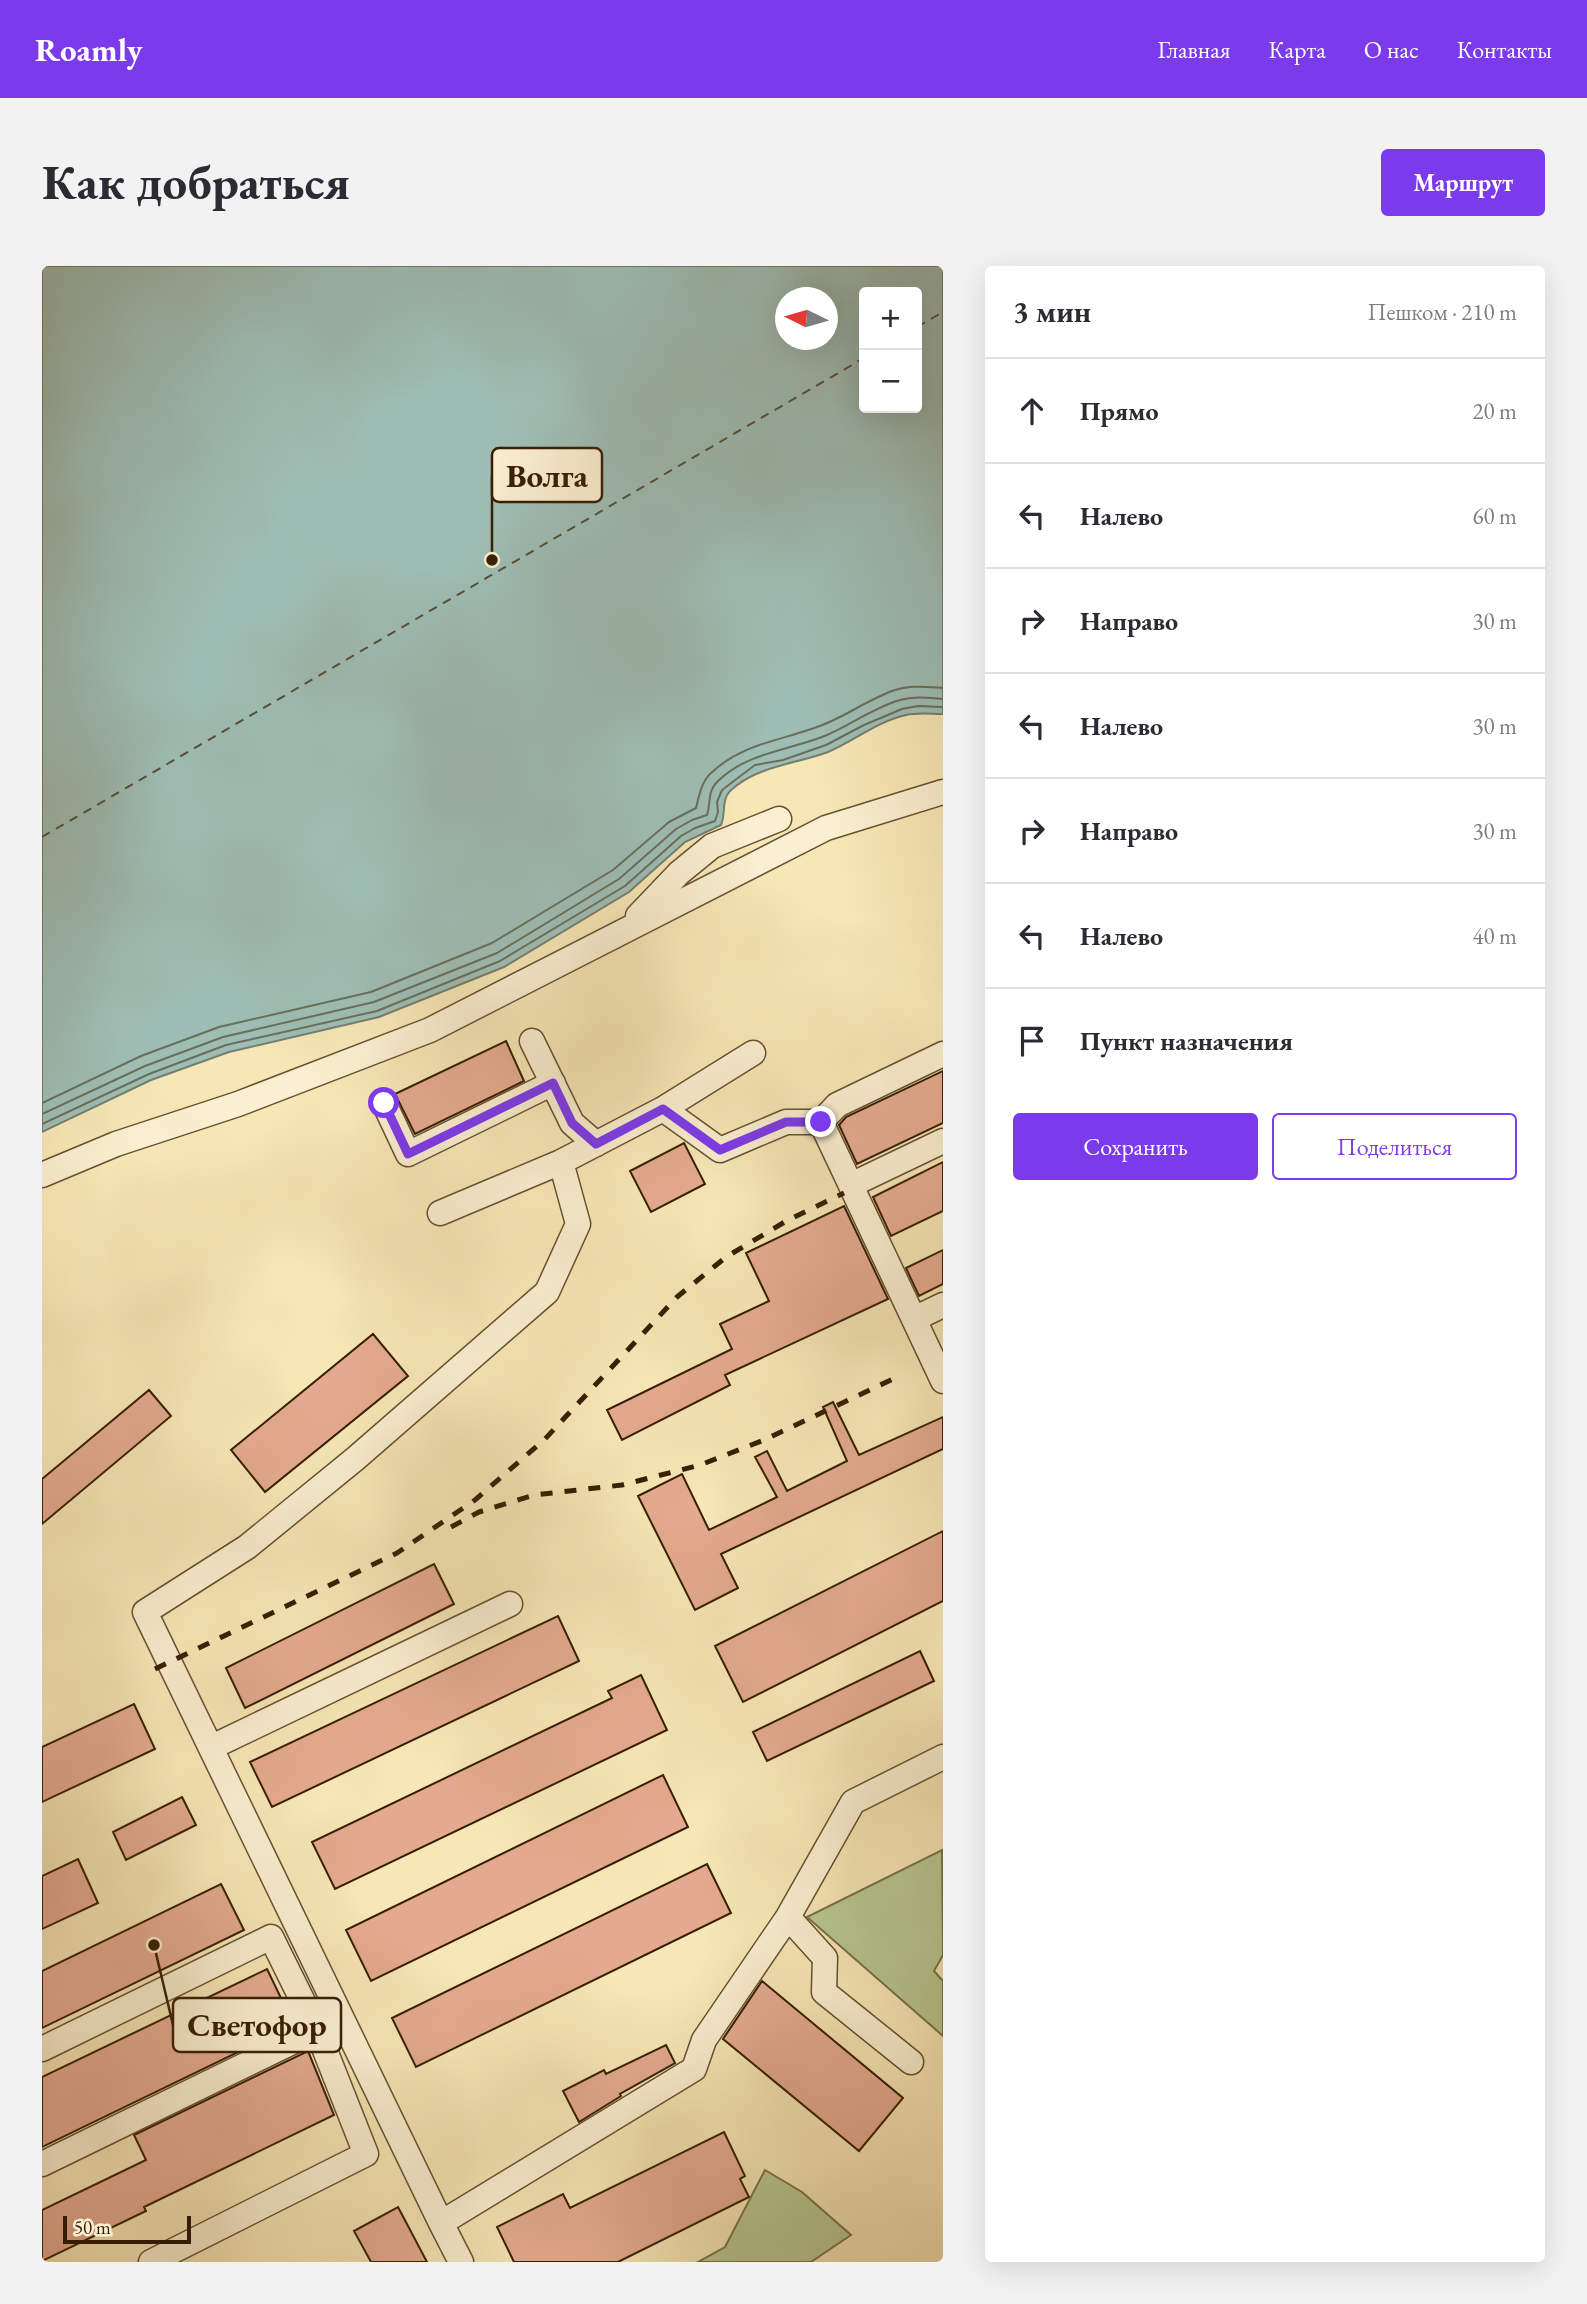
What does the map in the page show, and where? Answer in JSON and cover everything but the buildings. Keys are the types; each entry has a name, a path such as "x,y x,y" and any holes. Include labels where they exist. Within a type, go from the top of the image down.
{"lane":[{"path":"42,1175 117,1144 238,1104 430,1030 826,828 943,792"},
{"path":"626,930 679,873 712,846 779,819"},
{"path":"532,1041 572,1123 596,1144"},
{"path":"440,1213 561,1162 663,1109 753,1053"},
{"path":"663,1109 720,1150 786,1122 821,1122 837,1105 943,1054"},
{"path":"384,1103 408,1154 553,1083"},
{"path":"821,1122 943,1381"},
{"path":"851,1185 943,1141"},
{"path":"461,2262 145,1612 247,1547 355,1459 547,1292 578,1224 561,1162"},
{"path":"914,1319 943,1305"},
{"path":"212,1747 510,1604"},
{"path":"441,2223 694,2069 704,2039 788,1917 853,1802 943,1757"},
{"path":"788,1917 825,1958 824,1992 911,2062"},
{"path":"42,2049 271,1937 317,2030 366,2154 151,2262"},
{"path":"42,2164 317,2030"}],"green space":[{"path":"942,1850 943,1955 934,1971 943,1981 943,2036 807,1917"},
{"path":"765,2170 802,2192 851,2235 811,2262 698,2262 725,2247"}],"water":[{"path":"42,266 943,266 943,714 915,714 896,718 828,752 752,776 727,795 721,825 685,842 629,892 504,967 379,1017 229,1052 151,1080 42,1132"}],"ferry route":[{"path":"922,324 943,312"},
{"path":"42,837 859,361"}],"railway":[{"path":"155,1669 397,1553 475,1500 545,1439 677,1297 726,1257 788,1220 844,1193"},
{"path":"451,1527 479,1512 534,1495 622,1485 700,1465 764,1440 895,1378"}],"place":[{"name":"Волга","path":"492,560"},
{"name":"Светофор","path":"154,1945"}],"route":[{"path":"384,1103 408,1154 553,1083 572,1123 596,1144 663,1109 720,1150 786,1122 821,1122"}]}
